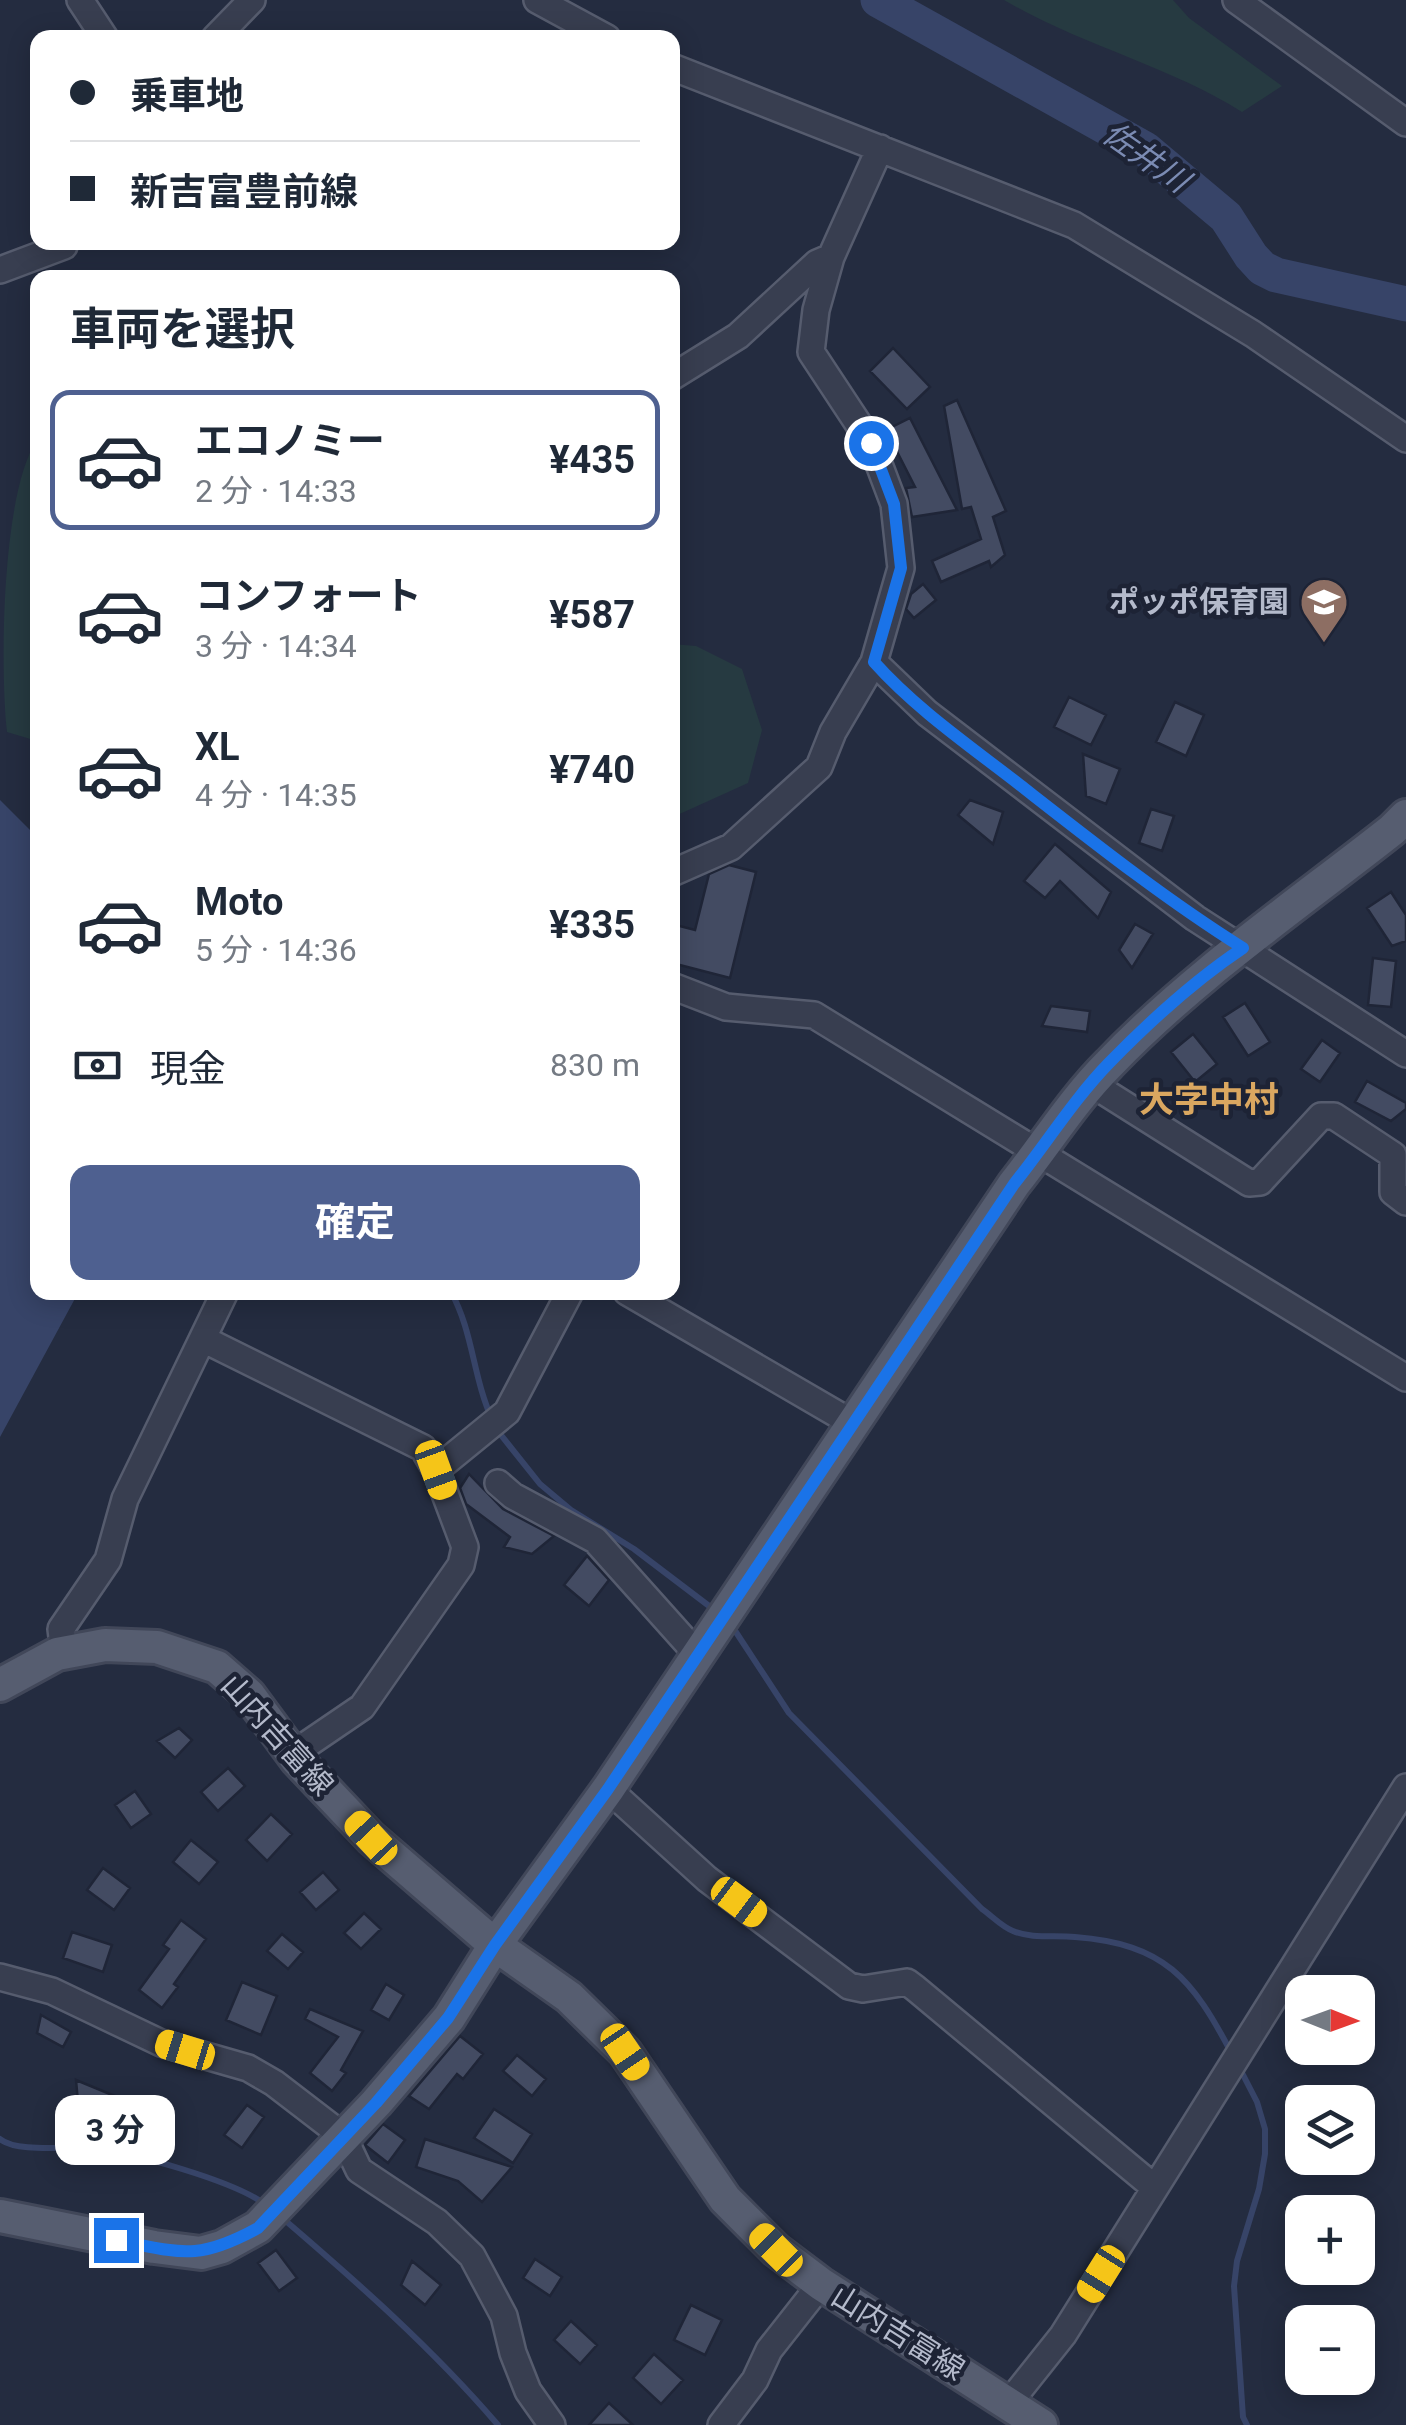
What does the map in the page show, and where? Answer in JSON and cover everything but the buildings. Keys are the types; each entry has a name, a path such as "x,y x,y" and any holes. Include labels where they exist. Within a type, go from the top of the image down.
{"main road":[{"path":"1,2219 201,2253 258,2228 376,2103 448,2018 495,1945 608,1789 1014,1184 1108,1064 1200,980 1406,816"},
{"name":"山内吉富線","path":"0,1685 64,1653 105,1645 157,1648 217,1666 249,1695 293,1754 371,1838 495,1945 569,1998 625,2052 725,2199 776,2250 820,2284 1041,2425"}],"street":[{"path":"80,0 101,30"},
{"path":"223,30 252,0"},
{"path":"536,0 592,30"},
{"path":"1236,0 1406,123"},
{"path":"680,70 1074,225 1268,344 1406,439"},
{"path":"680,869 731,847 819,767 833,732 874,662 901,568 894,504 871,443 811,352 816,310 831,257 880,148"},
{"path":"0,270 46,250"},
{"path":"680,371 738,336 817,263 831,257"},
{"path":"874,662 927,713 1104,851 1196,918 1406,1054"},
{"path":"680,989 726,1007 814,1015 1406,1378"},
{"path":"1092,1084 1250,1183 1260,1182 1321,1116 1334,1116 1393,1155 1393,1192 1406,1202"},
{"path":"64,1653 61,1629 108,1560 124,1499 221,1300"},
{"path":"436,1470 507,1412 566,1300"},
{"path":"641,1300 854,1424"},
{"path":"203,1339 423,1448 436,1470 466,1547 461,1564 362,1707 293,1754"},
{"path":"498,1484 594,1540 697,1654"},
{"path":"1008,2404 1063,2335 1406,1787"},
{"path":"608,1789 707,1878 850,1986 863,1989 907,1982 916,1988 1155,2188"},
{"path":"0,1978 52,1992 161,2043 248,2068 343,2136 359,2170 437,2222 472,2256 504,2316 528,2391 552,2425"},
{"path":"721,2425 820,2284"}],"shaded area":[{"path":"1004,0 1173,0 1189,18 1282,86 1242,112 1184,81 1063,30"},
{"path":"30,455 30,739 7,732 4,668 10,540"},
{"path":"680,645 696,646 742,669 762,730 748,783 680,814"}],"water":[{"path":"0,800 30,830 30,1300 74,1300 0,1437"}],"waterway":[{"name":"佐井川","path":"878,0 1145,149 1226,217 1262,268 1276,275 1406,304"},
{"path":"455,1300 492,1419"},
{"path":"497,1430 540,1484 571,1510 634,1549 717,1612"},
{"path":"730,1623 789,1713 982,1909 1020,1933 1106,1941 1154,1957 1188,1985 1232,2054"},
{"path":"1238,2065 1257,2102 1265,2129 1259,2189 1237,2261 1234,2286 1243,2417 1247,2425"},
{"path":"0,2139 18,2146 91,2148 131,2155 208,2177 266,2205"},
{"path":"280,2216 420,2342 498,2425"}],"place":[{"name":"ポッポ保育園","path":"1324,644"}],"district":[{"name":"大字中村","path":"1209,1100"}],"route":[{"path":"116,2240 201,2253 236,2240 258,2228 376,2103 448,2018 495,1945 608,1789 1014,1184 1063,1118 1108,1064 1215,967 1243,948 1104,851 927,713 874,662 901,568 894,504 871,443"}]}
